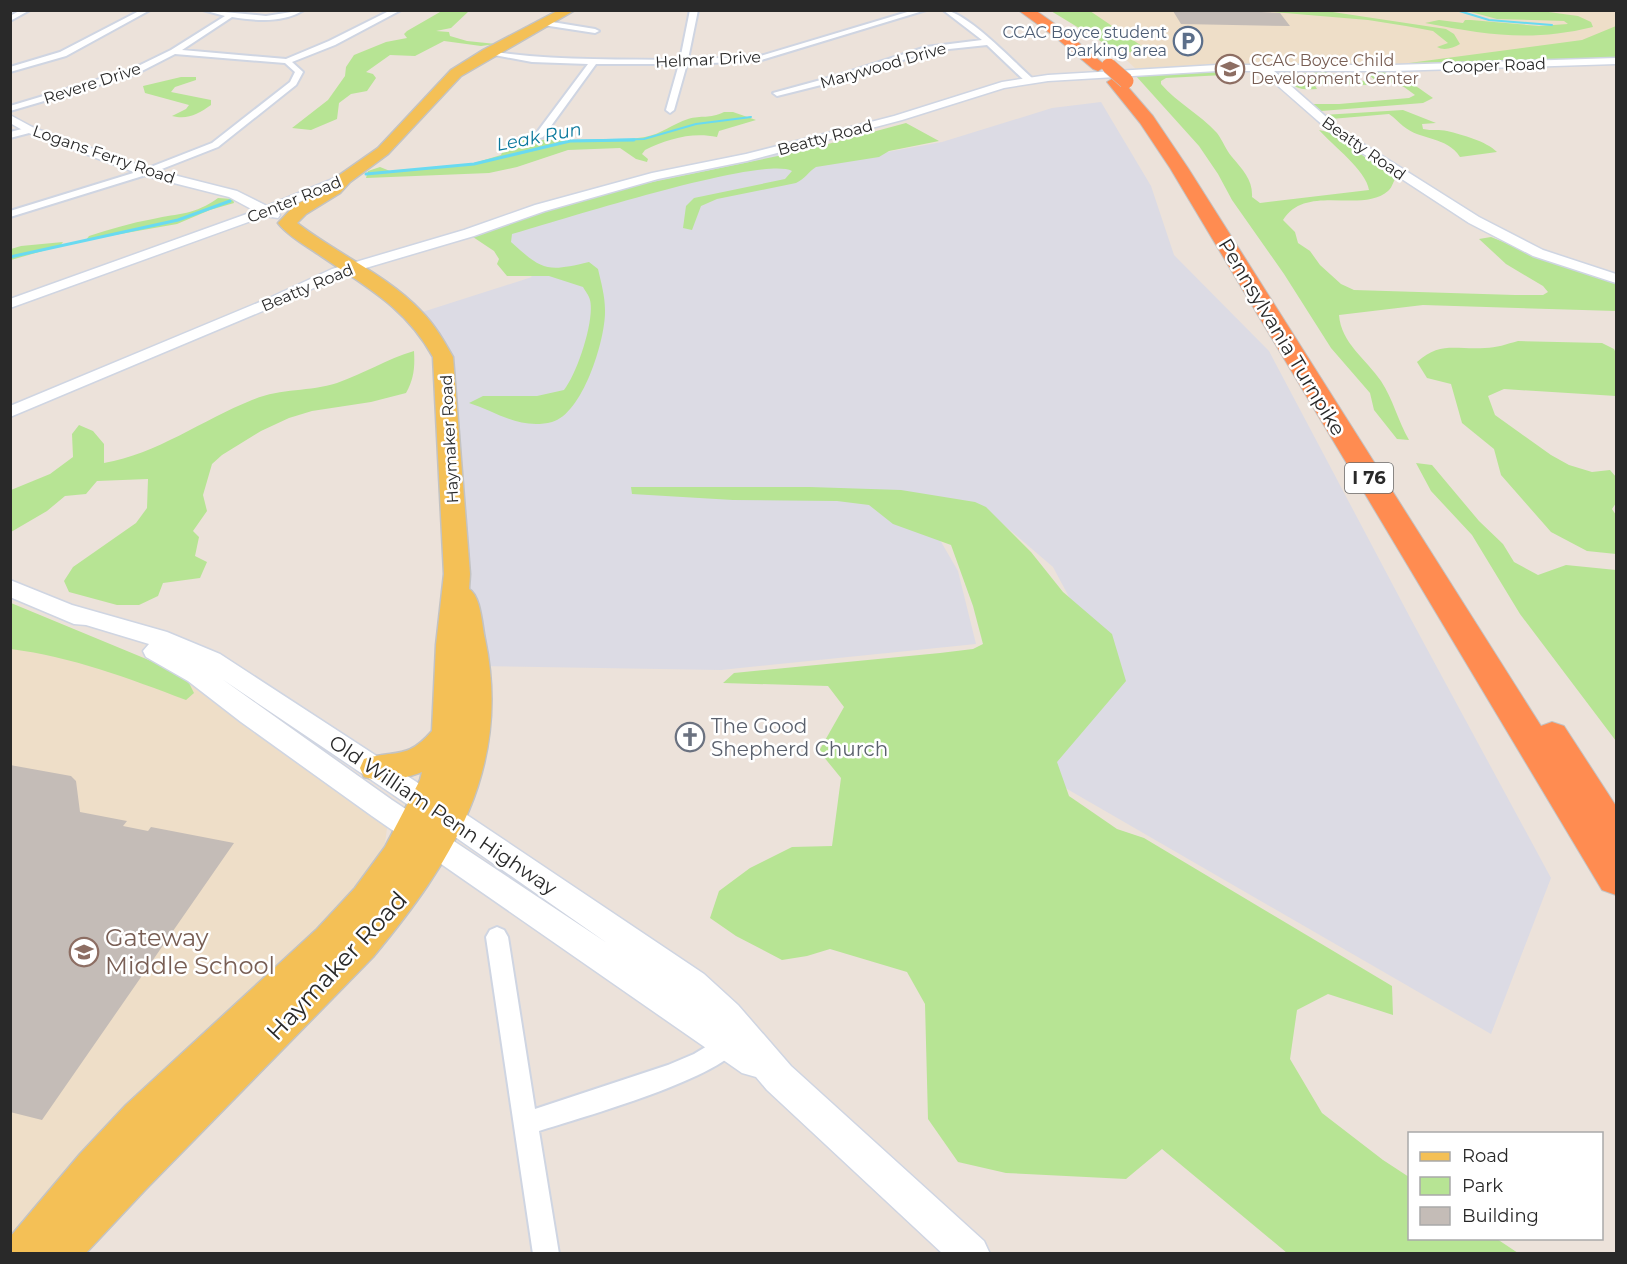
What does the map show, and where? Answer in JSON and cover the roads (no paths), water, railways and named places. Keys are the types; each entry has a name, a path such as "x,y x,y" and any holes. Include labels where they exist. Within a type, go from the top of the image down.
{"highway":[{"name":"Pennsylvania Turnpike","path":"1025,10 1112,74 1147,120 1179,168 1617,878"},
{"name":"Pennsylvania Turnpike","path":"1036,10 1066,30 1112,74 1175,141 1617,837"}],"main road":[{"name":"Center Road","path":"344,179 383,151 456,73 488,53 569,10"},
{"path":"286,223 300,210 341,185 344,179"},
{"name":"Haymaker Road","path":"24,1254 94,1168 140,1119 329,940 367,899 431,824 467,774 474,743 478,697 472,642 457,574 443,357 431,333 391,295 352,267 302,237 286,223"},
{"name":"Haymaker Road","path":"57,1254 101,1203 318,991 373,933 411,886 431,824 435,780 447,735 450,645 457,574"},
{"name":"Old William Penn Highway","path":"10,588 157,652 197,674 250,716 431,824 735,1038 971,1254"},
{"name":"Old William Penn Highway","path":"69,612 158,638 211,660 375,768 431,824"},
{"path":"375,768 393,768 414,763 434,751 447,735"}],"street":[{"path":"10,19 27,10"},
{"path":"10,70 63,54 147,10"},
{"path":"206,10 272,19 288,17 301,10"},
{"path":"174,52 287,61 332,43 398,10"},
{"path":"669,110 684,62 694,10"},
{"name":"Helmar Drive","path":"488,53 532,60 593,62 758,59 923,10"},
{"path":"946,10 989,42 1029,80"},
{"name":"Revere Drive","path":"10,109 125,75 174,52 232,14"},
{"path":"546,22 595,31"},
{"name":"Marywood Drive","path":"777,93 842,77 928,49 989,42"},
{"path":"10,214 146,172 215,145 293,83 299,72 287,61"},
{"name":"Cooper Road","path":"1264,68 1456,67 1617,61"},
{"path":"540,135 593,62"},
{"name":"Beatty Road","path":"10,412 352,267 469,233 560,202 656,176 783,148 916,112 985,89 1029,80 1193,69 1264,68 1350,141 1474,220 1538,253 1617,279"},
{"name":"Logans Ferry Road","path":"10,118 30,130 146,172 233,194 267,211"},
{"path":"10,135 30,130"},
{"name":"Center Road","path":"10,304 267,211 344,179"},
{"name":"Haymaker Road","path":"267,211 286,223"},
{"path":"497,937 546,1254"},
{"path":"525,1124 669,1076 702,1062 735,1038"}],"waterway":[{"path":"1456,10 1489,20 1552,25"},
{"name":"Leak Run","path":"568,141 644,139 696,124 751,117"},
{"name":"Leak Run","path":"366,174 474,164 570,141 634,140"},
{"name":"Leak Run","path":"10,257 178,220 230,201"}],"place":[{"name":"CCAC Boyce student parking area","path":"1188,41"},
{"name":"CCAC Boyce Child Development Center","path":"1230,69"},
{"name":"The Good Shepherd Church","path":"690,737"},
{"name":"Gateway Middle School","path":"84,952"}]}
